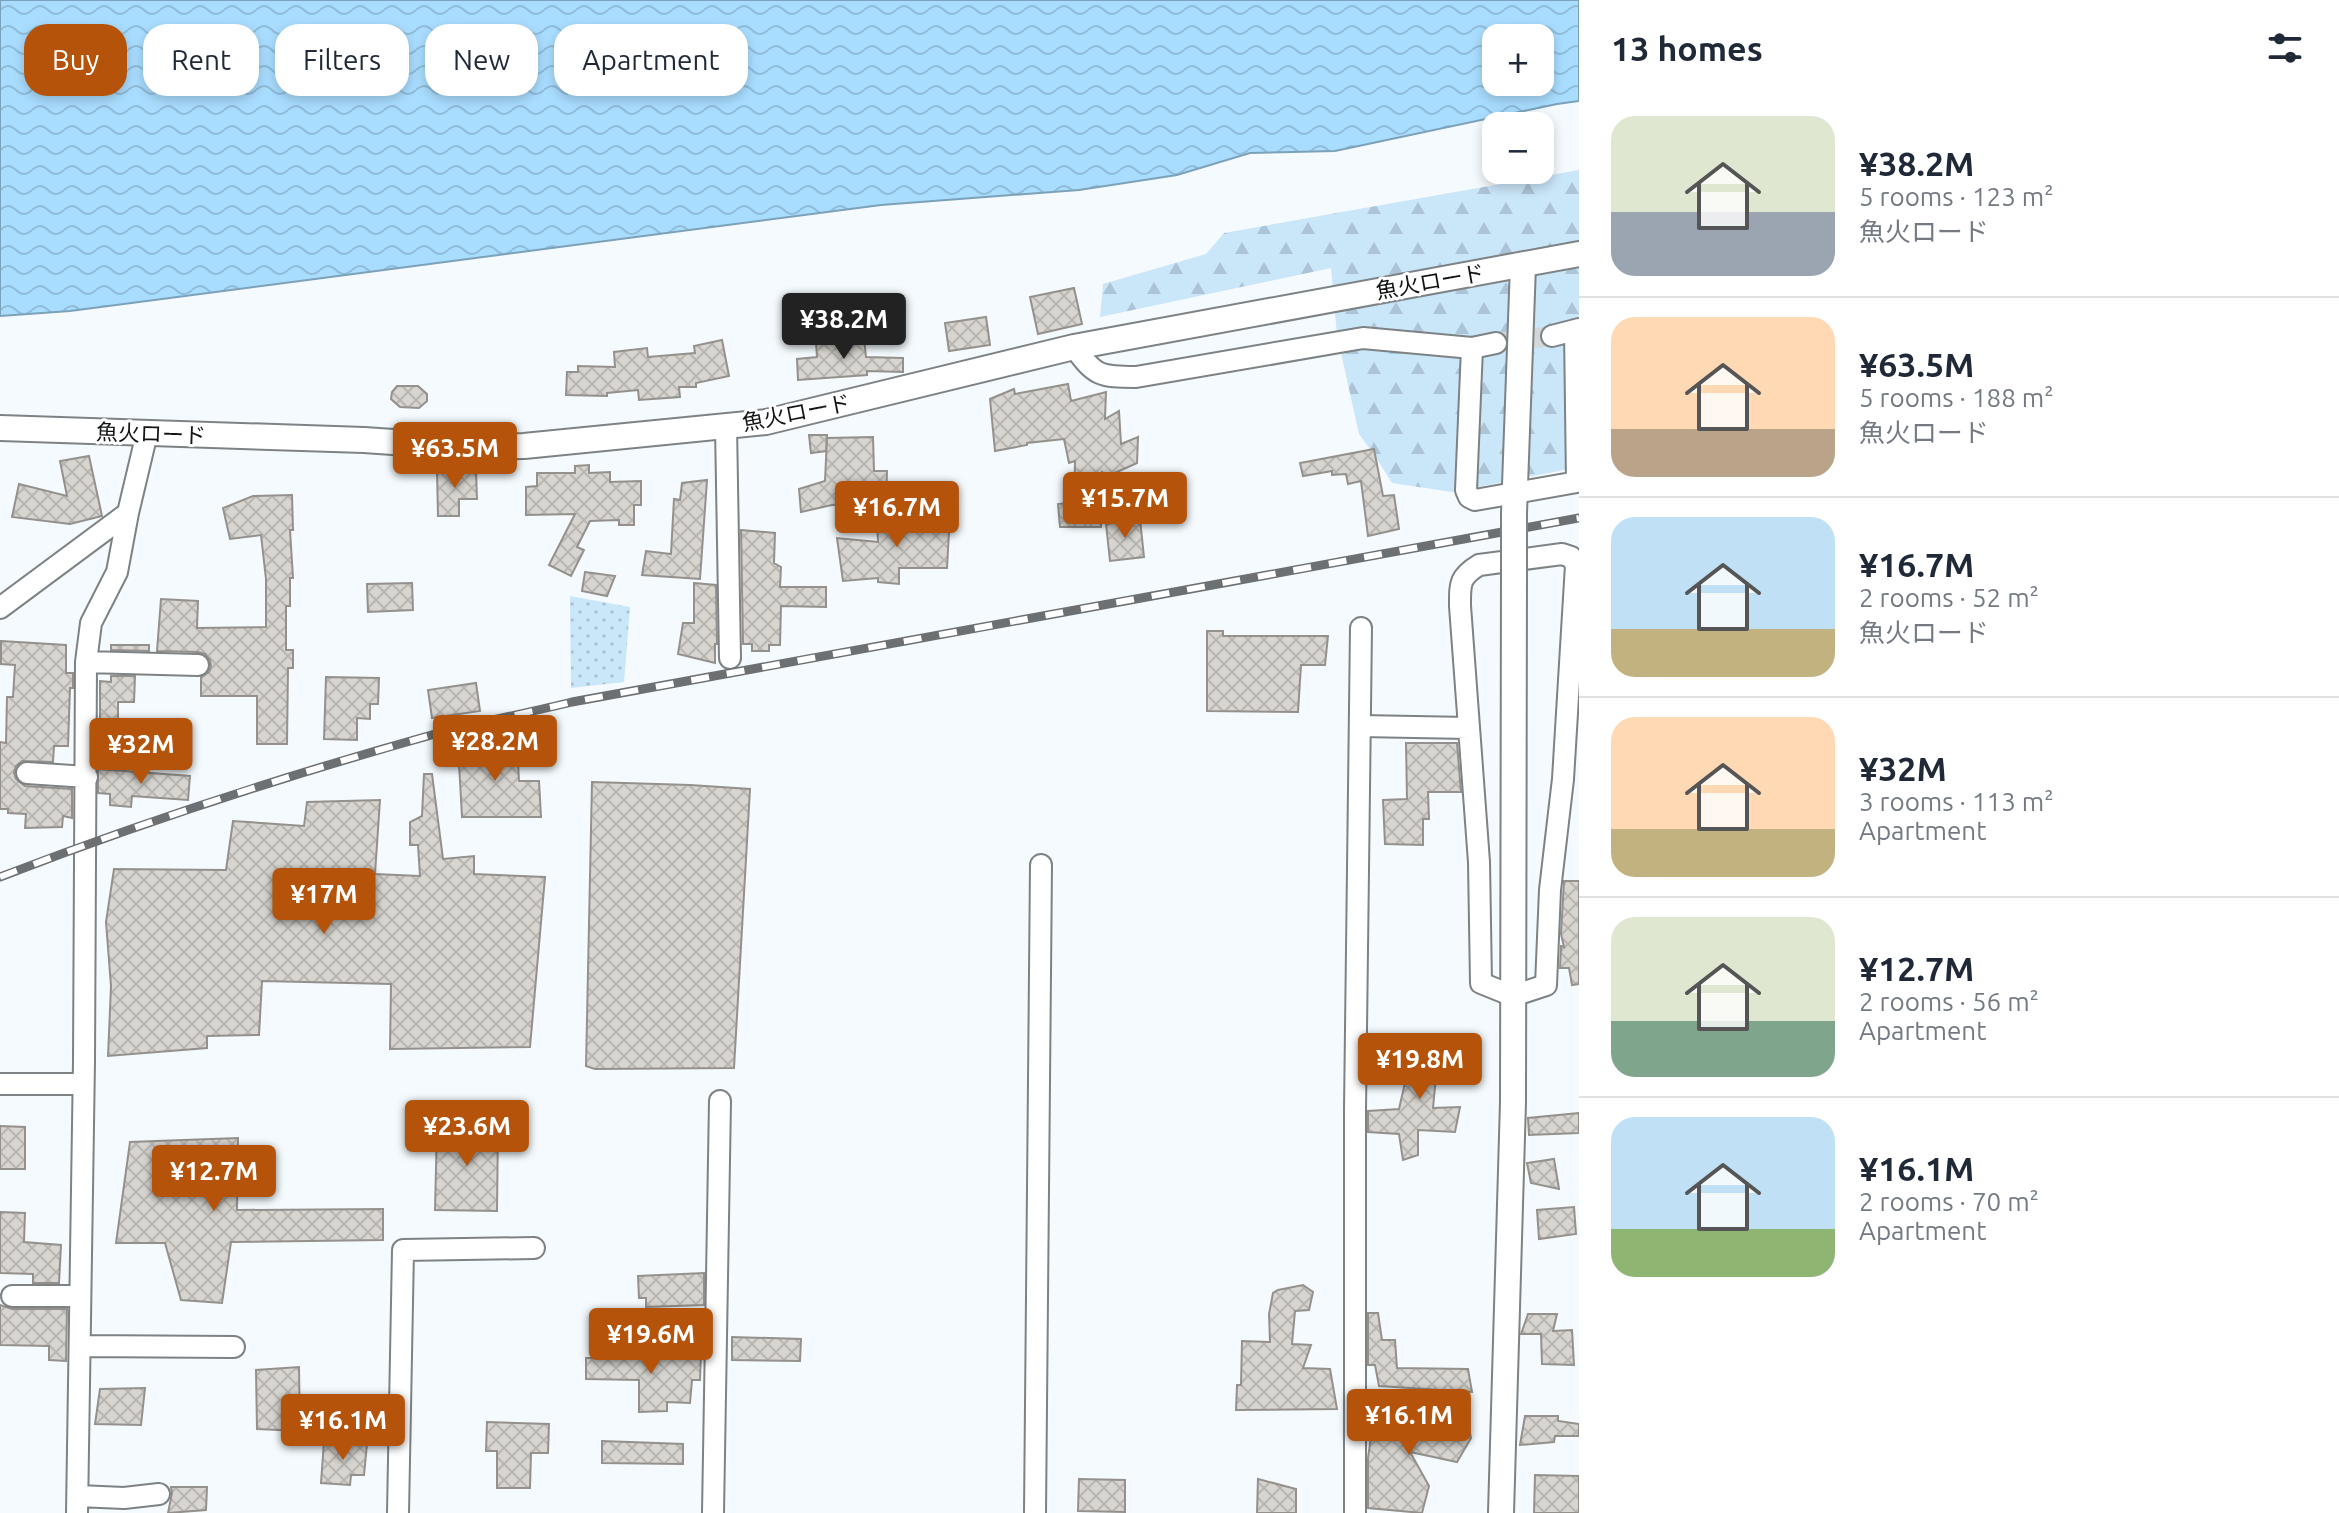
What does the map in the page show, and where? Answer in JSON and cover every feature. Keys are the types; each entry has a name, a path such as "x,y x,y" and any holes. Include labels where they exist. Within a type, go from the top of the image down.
{"street":[{"name":"魚火ロード","path":"0,428 364,440 465,447 524,446 766,422 1074,347 1579,254"},
{"path":"1501,1513 1513,1102 1514,502 1523,265"},
{"path":"1472,348 1466,490 1469,497 1475,500 1514,502 1577,482 1577,330 1552,336"},
{"path":"1074,347 1089,368 1106,376 1136,377 1363,338 1472,348 1496,343"},
{"path":"726,426 730,658"},
{"path":"147,433 117,572 91,623 86,662 77,1504 159,1494"},
{"path":"0,608 128,513"},
{"path":"1562,554 1571,557 1576,565 1564,763 1550,890 1546,985 1513,996 1481,983 1479,862 1460,583 1468,572 1479,565 1562,554"},
{"path":"1355,1513 1355,1110 1361,628"},
{"path":"86,662 198,665"},
{"path":"1360,726 1469,728"},
{"path":"27,773 87,777"},
{"path":"1035,1513 1041,865"},
{"path":"0,1084 83,1084"},
{"path":"713,1513 720,1101"},
{"path":"398,1513 403,1250 534,1248"},
{"path":"12,1296 80,1296"},
{"path":"80,1346 234,1347"}],"green space":[{"path":"1579,170 1579,467 1452,492 1392,483 1359,434 1337,335 1331,268 1100,317 1103,284 1206,254 1224,233 1500,184 1554,184 1554,174"},
{"path":"570,596 630,607 624,682 571,688"}],"water":[{"path":"0,0 1579,0 1579,101 1519,112 1482,112 1482,120 1335,151 1250,153 1177,175 1079,190 881,205 70,311 0,316"}],"building":[{"path":"1074,288 1082,324 1038,334 1030,297"},
{"path":"986,317 990,345 949,351 945,323"},
{"path":"864,338 866,357 903,358 903,372 867,371 867,375 798,380 797,359 817,357 816,343"},
{"path":"722,340 729,376 696,383 696,387 679,387 680,397 639,400 638,390 607,393 607,396 566,395 567,372 578,372 578,366 615,367 614,352 647,348 648,357 695,353 694,346"},
{"path":"1068,384 1071,401 1106,392 1105,419 1119,411 1121,444 1138,437 1137,463 1108,476 1102,472 1101,527 1060,527 1058,504 1074,502 1075,461 1069,463 1064,439 995,451 990,399 1014,389 1015,394"},
{"path":"397,386 418,386 427,394 427,401 419,408 400,407 391,399"},
{"path":"809,435 827,435 826,451 811,453"},
{"path":"873,437 874,471 887,471 886,503 832,505 801,512 799,489 825,481 827,438"},
{"path":"1374,449 1383,496 1394,495 1399,529 1368,536 1361,481 1348,484 1346,474 1332,475 1332,471 1303,476 1300,463"},
{"path":"89,456 102,516 70,524 12,517 19,484 67,496 60,461"},
{"path":"589,465 589,473 610,472 610,482 641,481 641,505 634,505 634,525 619,525 619,520 590,521 577,547 584,550 571,576 549,565 575,514 526,515 526,487 537,486 537,473 575,473 575,466"},
{"path":"476,470 477,499 459,499 459,516 438,516 437,471"},
{"path":"707,480 700,579 642,575 646,551 671,554 674,499 680,500 682,483"},
{"path":"292,495 293,530 290,530 293,578 290,578 290,606 286,606 286,650 293,650 293,668 288,668 287,744 257,744 257,696 201,696 201,677 209,672 211,666 205,654 157,651 161,599 198,601 197,628 266,627 266,579 261,535 230,539 223,508 253,496"},
{"path":"950,514 947,568 899,568 899,584 878,582 878,578 843,581 837,538 878,542 877,520"},
{"path":"1140,519 1144,557 1110,561 1106,524"},
{"path":"741,530 775,533 774,563 781,567 780,587 826,587 826,607 781,606 780,645 769,645 769,651 752,651 752,644 743,644"},
{"path":"585,572 615,576 607,596 582,591"},
{"path":"412,583 413,610 368,612 367,584"},
{"path":"694,583 716,585 715,663 678,654 683,623 694,623"},
{"path":"1207,631 1223,631 1223,636 1328,636 1325,665 1301,665 1298,712 1207,711"},
{"path":"1,641 66,645 66,673 73,673 68,746 54,746 53,762 22,761 14,773 25,786 72,789 72,818 63,816 62,827 25,828 26,814 8,813 8,809 0,809 0,742 6,743 7,697 13,697 15,665 1,664"},
{"path":"111,645 149,645 149,651 111,650"},
{"path":"111,676 135,676 134,702 118,702 118,729 100,729 100,681 111,682"},
{"path":"326,677 379,678 378,704 370,704 370,719 357,718 357,740 324,739"},
{"path":"476,683 480,711 432,718 428,690"},
{"path":"517,743 519,781 539,781 541,817 462,817 458,746"},
{"path":"1406,743 1457,743 1461,792 1428,792 1429,819 1423,819 1423,845 1385,844 1383,800 1407,799"},
{"path":"98,769 190,776 188,800 132,796 131,807 110,805 110,794 98,793"},
{"path":"424,774 432,774 443,859 474,856 474,874 545,877 530,1047 390,1049 391,984 262,981 259,1035 207,1036 207,1048 108,1056 111,986 106,922 114,869 226,870 233,821 304,826 307,802 380,800 375,874 420,876 418,845 410,845 410,822 422,816"},
{"path":"592,782 750,789 734,1068 595,1069 586,1066"},
{"path":"1564,881 1579,881 1579,984 1572,985 1569,968 1560,968 1561,946 1564,947 1561,934"},
{"path":"1414,1051 1460,1053 1462,1078 1436,1076 1433,1108 1460,1107 1455,1132 1418,1130 1418,1155 1403,1160 1399,1134 1368,1132 1368,1111 1399,1109 1406,1078 1404,1062 1414,1061"},
{"path":"1579,1113 1579,1133 1529,1135 1528,1118"},
{"path":"437,1124 498,1126 497,1211 435,1210"},
{"path":"0,1126 25,1127 25,1169 0,1169"},
{"path":"238,1138 237,1210 383,1209 383,1240 231,1242 222,1303 181,1300 165,1243 116,1243 130,1142"},
{"path":"1554,1159 1559,1189 1531,1183 1527,1163"},
{"path":"1574,1207 1576,1234 1539,1239 1537,1210"},
{"path":"0,1212 25,1213 24,1242 61,1245 59,1283 33,1283 33,1274 0,1273"},
{"path":"704,1273 704,1305 646,1307 646,1298 639,1298 638,1276"},
{"path":"1303,1285 1313,1292 1309,1310 1295,1311 1292,1344 1311,1345 1303,1368 1330,1369 1337,1409 1236,1410 1237,1385 1241,1385 1242,1341 1270,1342 1269,1314 1273,1293"},
{"path":"0,1305 12,1309 67,1309 66,1361 49,1360 49,1346 0,1345"},
{"path":"1368,1313 1378,1313 1382,1340 1395,1340 1397,1368 1468,1369 1472,1392 1379,1386 1375,1365 1368,1365"},
{"path":"1528,1314 1557,1314 1553,1331 1572,1330 1574,1365 1542,1364 1541,1334 1521,1334"},
{"path":"732,1337 801,1339 800,1361 732,1360"},
{"path":"617,1353 701,1353 700,1380 692,1380 690,1403 667,1402 667,1411 639,1412 639,1380 586,1379 586,1358 617,1358"},
{"path":"299,1367 300,1431 257,1429 256,1370"},
{"path":"145,1388 141,1425 95,1424 100,1389"},
{"path":"1374,1415 1467,1418 1471,1438 1457,1462 1410,1452 1429,1486 1422,1513 1368,1508 1368,1458"},
{"path":"1525,1416 1558,1416 1558,1421 1579,1424 1579,1436 1555,1436 1554,1442 1520,1445"},
{"path":"487,1422 549,1424 548,1453 531,1453 530,1488 497,1488 497,1451 486,1451"},
{"path":"324,1441 367,1444 364,1475 351,1475 350,1485 321,1483"},
{"path":"602,1441 683,1444 683,1464 602,1463"},
{"path":"1535,1475 1579,1476 1579,1513 1534,1513"},
{"path":"1079,1479 1125,1480 1125,1512 1078,1511"},
{"path":"1258,1479 1296,1489 1296,1513 1257,1513"},
{"path":"171,1487 207,1487 206,1510 168,1513"}],"tunnel":[{"path":"1496,343 1552,336"}],"railway":[{"path":"0,877 162,818 325,766 435,734 572,702 1579,518"}]}
